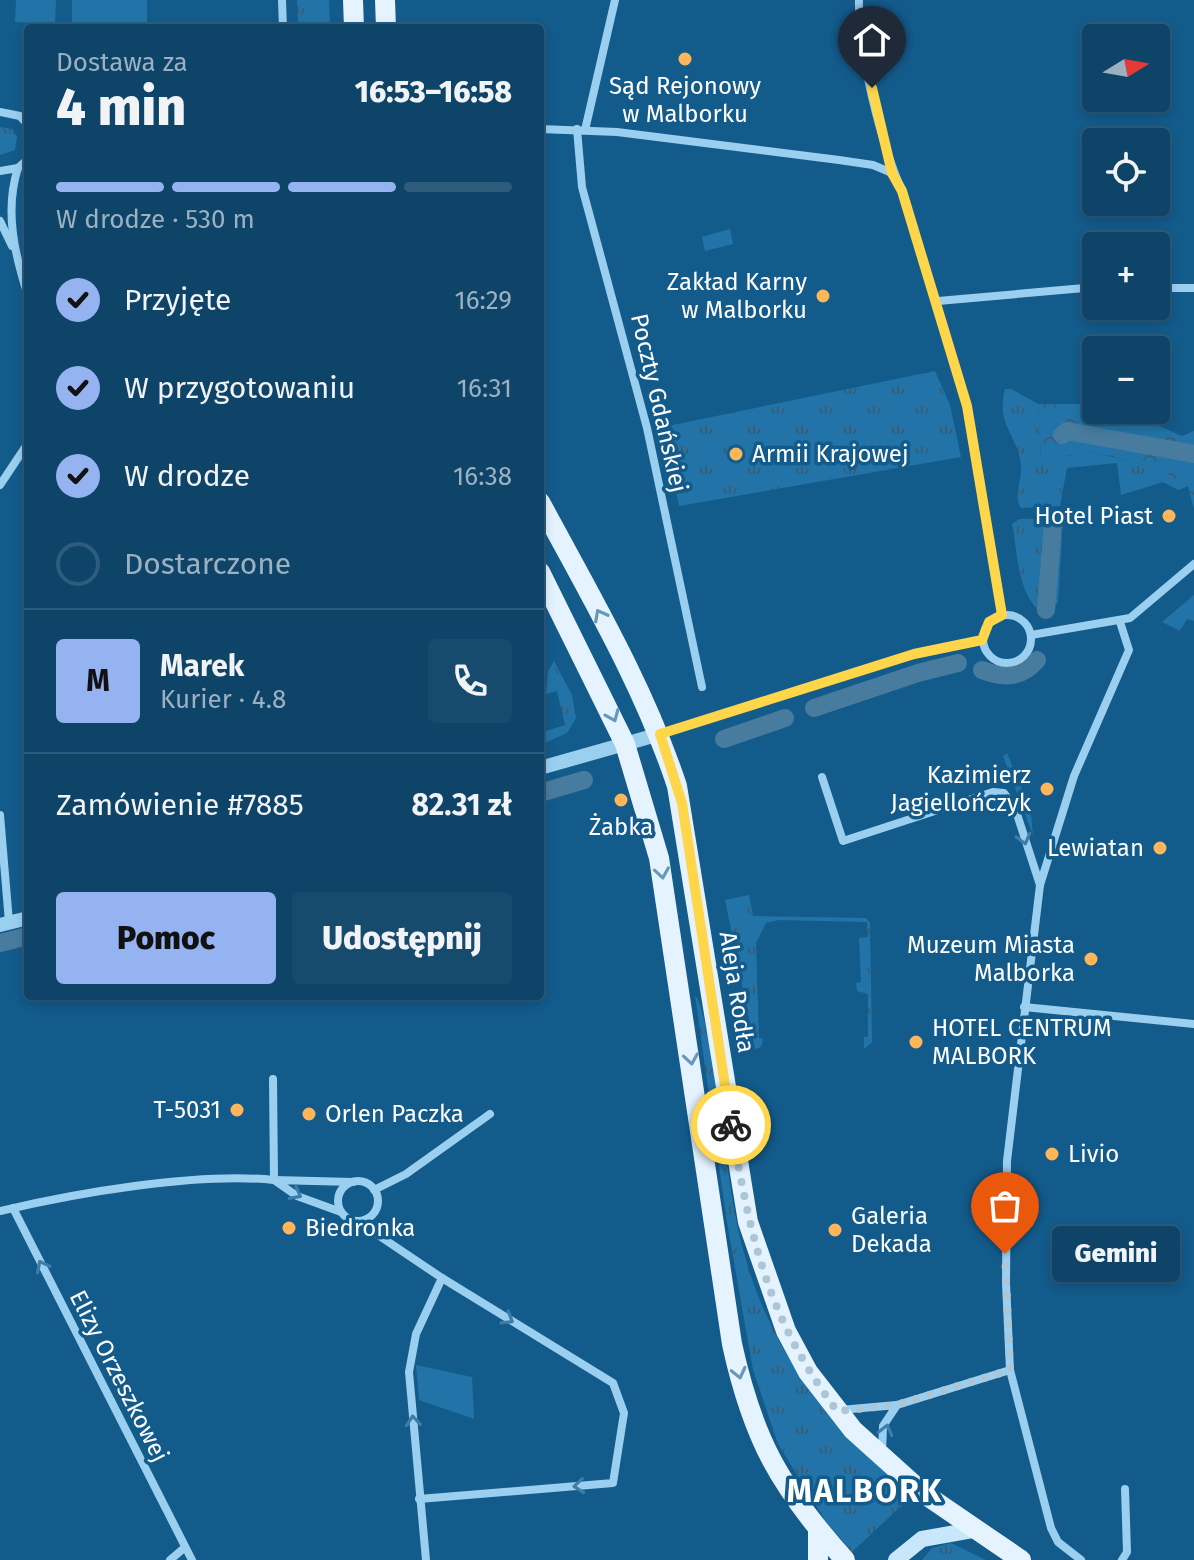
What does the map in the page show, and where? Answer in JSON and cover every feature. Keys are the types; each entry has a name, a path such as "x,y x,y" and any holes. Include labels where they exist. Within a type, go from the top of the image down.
{"main road":[{"path":"353,0 354,24"},
{"path":"385,0 386,24"},
{"name":"Aleja Rodła","path":"544,510 660,734 682,803 748,1222 759,1264 786,1331 808,1372 837,1411 882,1458 923,1493 1021,1560"},
{"path":"544,580 625,744 644,796 659,858 732,1344 746,1403 761,1445 818,1529 845,1560"},
{"path":"818,1529 818,1560"},
{"path":"902,1555 936,1534 978,1529"}],"street":[{"path":"282,0 283,24"},
{"name":"Poczty Gdańskiej","path":"615,0 581,130 582,187 647,428 702,687"},
{"path":"859,0 865,60 892,173 902,191 938,301 975,442 1002,615"},
{"path":"0,112 11,112 24,120"},
{"path":"544,129 581,130 839,160 873,165 892,173"},
{"path":"0,171 18,168 24,163"},
{"path":"14,250 12,196 18,168"},
{"path":"0,221 14,250 24,283"},
{"path":"938,301 1082,288"},
{"path":"1170,288 1194,288"},
{"path":"0,485 24,449"},
{"path":"1031,635 1120,622 1139,613 1194,564"},
{"path":"1002,615 1021,620 1031,635 1027,652 1009,663 989,656 982,640 989,622 1002,615"},
{"path":"1081,1560 1058,1542 1051,1528 1010,1370 1005,1268 1007,1161 1040,885 1074,776 1129,650 1120,622"},
{"path":"544,767 660,734 914,654 982,640"},
{"path":"822,777 843,841 1001,792 1015,808 1040,885"},
{"path":"0,815 5,924"},
{"path":"1024,1007 1194,1024"},
{"path":"273,1079 274,1180"},
{"path":"374,1190 406,1174 490,1114"},
{"path":"0,1211 201,1180 246,1177 365,1182 374,1190 377,1206 367,1219 354,1221 341,1212 297,1196 274,1180"},
{"path":"341,1212 339,1195 353,1182"},
{"name":"Elizy Orzeszkowej","path":"13,1208 183,1549 192,1560"},
{"path":"367,1219 378,1235 442,1278 613,1383 624,1413 613,1483 419,1499"},
{"path":"426,1560 409,1372 416,1334 442,1278"},
{"path":"837,1411 897,1405 1010,1370"},
{"path":"882,1458 883,1426 897,1405"},
{"path":"1122,1560 1127,1552 1125,1489"},
{"path":"170,1560 183,1549"}],"green space":[{"path":"16,0 56,0 55,24 15,22"},
{"path":"72,0 147,0 147,24 72,24"},
{"path":"297,0 329,0 330,24 298,24"},
{"path":"0,127 12,129 17,137 15,150 0,155"},
{"path":"730,229 733,244 705,251 702,237"},
{"path":"935,371 950,405 961,457 679,506 663,427"},
{"path":"1005,389 1011,389 1038,404 1041,460 1092,452 1156,468 1189,486 1178,490 1163,482 1121,495 1117,463 1067,468 1060,506 1021,508 1017,498 1021,464 1003,412"},
{"path":"1038,404 1082,404 1082,424 1154,424 1182,436 1194,431 1194,509 1188,486 1156,468 1093,452 1041,460"},
{"path":"1060,518 1063,521 1058,603 1040,612 1023,583 1012,524 1020,519"},
{"path":"1194,595 1194,621 1187,619 1180,631 1162,622"},
{"path":"554,661 572,695 576,718 567,733 544,743 544,732 565,725 557,691 546,694 548,671"},
{"path":"1007,753 1024,795 1029,794 1033,835 1003,756"},
{"path":"749,895 753,916 866,918 870,923 872,1042 864,1049 864,1037 868,1037 868,994 857,991 856,983 861,982 859,938 868,937 867,922 779,920 766,923 756,943 759,1038 763,1039 761,1047 755,1049 725,900"},
{"path":"695,995 710,1047 738,1228 761,1302 793,1365 813,1394 859,1447 912,1496 852,1552 827,1523 778,1444 753,1370 726,1216"},
{"path":"416,1365 472,1377 474,1419 419,1400"},
{"path":"951,1543 986,1560 922,1560 932,1548"}],"waterway":[{"path":"1062,435 1067,431 1194,454"},
{"path":"1046,610 1053,522"},
{"path":"982,670 1018,674 1037,660"},
{"path":"814,708 958,663"},
{"path":"724,739 785,718"},
{"path":"544,792 584,780"},
{"path":"0,943 24,937"}],"way so far":[{"path":"731,1125 748,1222 773,1302 808,1372 837,1411 897,1405 1010,1370 1005,1254"}],"place":[{"name":"Sąd Rejonowy w Malborku","path":"685,59"},
{"name":"Zakład Karny w Malborku","path":"823,296"},
{"name":"Armii Krajowej","path":"736,454"},
{"name":"Hotel Piast","path":"1169,516"},
{"name":"Kazimierz Jagiellończyk","path":"1047,789"},
{"name":"Żabka","path":"621,800"},
{"name":"Lewiatan","path":"1160,848"},
{"name":"Muzeum Miasta Malborka","path":"1091,959"},
{"name":"HOTEL CENTRUM MALBORK","path":"916,1042"},
{"name":"T-5031","path":"237,1110"},
{"name":"Orlen Paczka","path":"309,1114"},
{"name":"Livio","path":"1052,1154"},
{"name":"Biedronka","path":"289,1228"},
{"name":"Galeria Dekada","path":"835,1230"},
{"name":"Gemini","path":"1005,1254"}],"district":[{"name":"MALBORK","path":"865,1491"}],"route":[{"path":"731,1125 682,803 660,734 914,654 982,640 989,622 1002,615 967,406 938,301 902,191 892,173 872,88"}]}
